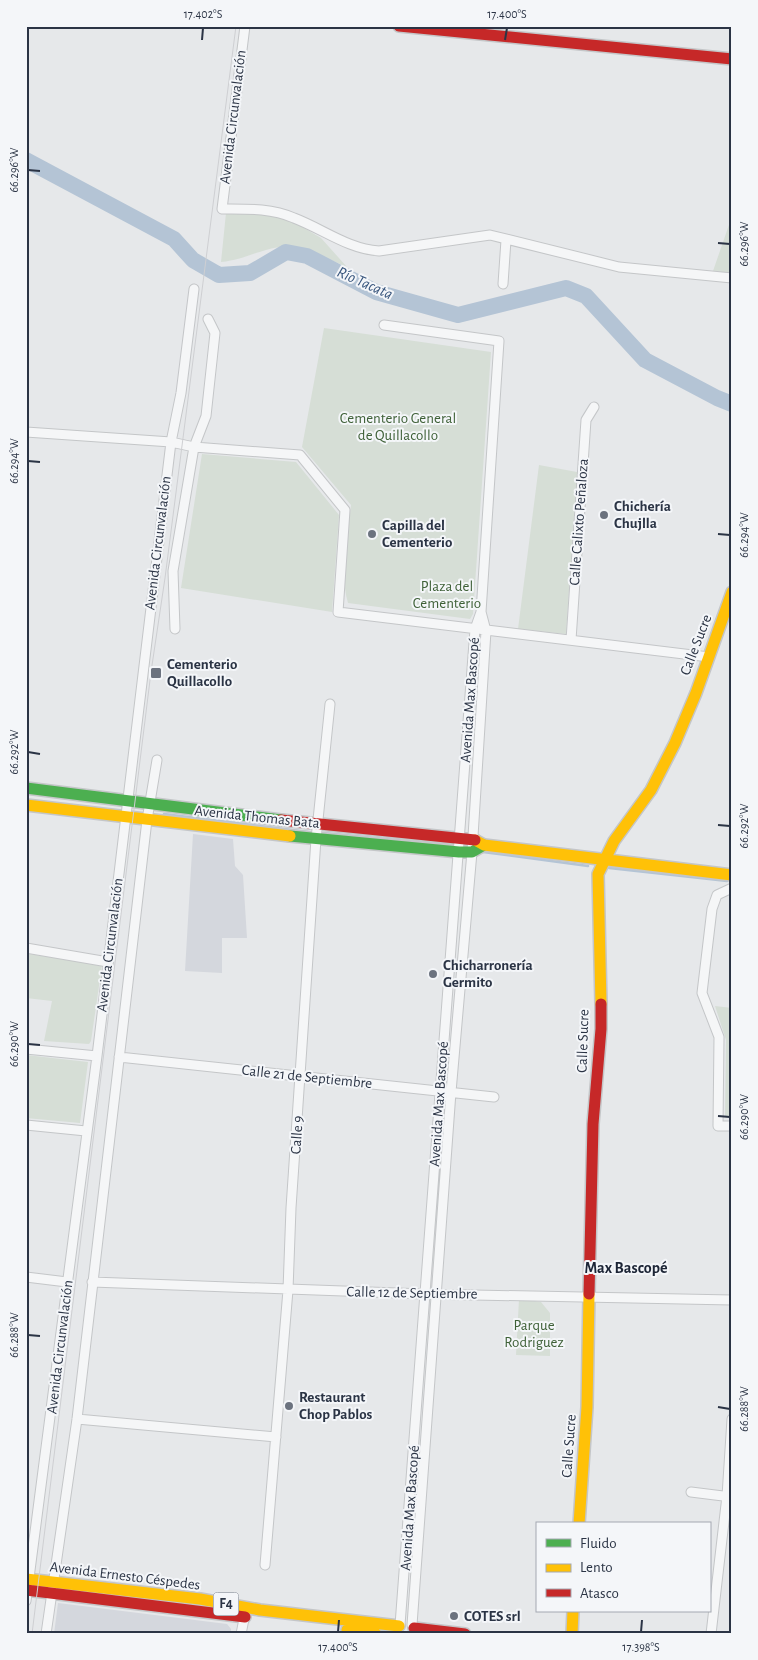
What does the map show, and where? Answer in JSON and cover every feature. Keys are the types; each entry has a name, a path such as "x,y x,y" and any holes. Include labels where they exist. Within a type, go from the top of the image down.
{"main road":[{"path":"399,26 732,59"},
{"name":"Calle Sucre","path":"579,1522 587,1407 593,1124 601,1029 598,874 602,860 650,792 666,760 709,656 732,592"},
{"name":"Avenida Thomas Bata","path":"26,788 317,824 472,838 484,844 732,875"},
{"name":"Avenida Thomas Bata","path":"26,804 316,839 472,852"},
{"path":"472,852 484,844"},
{"name":"Avenida Ernesto Céspedes","path":"27,1588 52,1588 246,1612 465,1634"},
{"name":"Avenida Ernesto Céspedes","path":"246,1612 376,1634"},
{"path":"572,1634 573,1612"}],"street":[{"name":"Avenida Circunvalación","path":"245,26 222,209 264,209 293,217 361,250 379,252 490,235 506,240"},
{"path":"503,284 506,240 619,267 732,278"},
{"name":"Avenida Circunvalación","path":"27,1588 43,1484 86,1131 97,1056 124,816 171,442 181,393 194,289"},
{"name":"Avenida Circunvalación","path":"175,629 173,571 194,447 206,416 215,333 208,319"},
{"path":"384,325 499,341 481,612"},
{"name":"Calle Calixto Peñaloza","path":"571,640 586,420 594,407"},
{"path":"26,432 171,442 194,447 300,455 345,510 338,612 709,656"},
{"name":"Avenida Max Bascopé","path":"406,1629 425,1294 474,629 481,612"},
{"name":"Avenida Max Bascopé","path":"406,1629 437,1294 451,1092 472,852 486,631 481,612"},
{"name":"Calle 9","path":"265,1565 288,1290 291,1208 317,824 330,704"},
{"name":"Avenida Circunvalación","path":"46,1634 77,1419 149,803 157,760"},
{"path":"732,888 717,895 712,909 702,993 719,1037 718,1126 732,1126"},
{"path":"26,948 108,962"},
{"path":"26,1049 97,1056"},
{"name":"Calle 21 de Septiembre","path":"119,1057 494,1097"},
{"path":"26,1125 86,1131"},
{"path":"26,1277 67,1282"},
{"name":"Calle 12 de Septiembre","path":"92,1282 425,1294 732,1300"},
{"path":"77,1419 276,1436"},
{"path":"712,1634 729,1497 732,1420"},
{"path":"692,1492 729,1497"},
{"path":"241,1634 246,1612"}],"shaded area":[{"path":"193,834 233,839 235,866 243,875 247,938 222,938 222,973 185,971"},
{"path":"58,1603 227,1624 231,1629 231,1634 54,1634"}],"green space":[{"path":"226,213 269,214 299,225 321,238 347,267 308,251 287,247 276,247 239,259 221,262"},
{"path":"731,219 732,273 713,271"},
{"name":"Cementerio General de Quillacollo","path":"324,328 491,352 473,614 470,619 348,603 345,591 344,567 351,505 302,447"},
{"path":"202,454 296,462 339,515 332,612 181,588"},
{"path":"539,465 577,472 566,634 518,629"},
{"path":"29,954 102,965 89,1044 44,1041 52,1001 26,998"},
{"path":"715,1006 732,1008 732,1117 725,1117 726,1040"},
{"path":"26,1055 88,1062 80,1123 26,1118"},
{"name":"Parque Rodriguez","path":"519,1299 541,1302 550,1313 550,1356 516,1355"}],"waterway":[{"name":"Río Tacata","path":"26,160 174,239 193,260 219,275 250,273 286,252 307,256 376,292 458,315 566,288 586,296 645,360 732,404"},
{"path":"164,814 308,832"},
{"path":"323,833 448,845"},
{"path":"483,852 588,866"},
{"path":"609,868 727,881"}],"tram line":[{"path":"32,1634 151,672 165,578 236,26"}],"traffic: fast":[{"path":"26,788 281,820"},
{"path":"290,836 459,852 472,852 484,845"}],"traffic: slow":[{"path":"601,1004 598,874 614,841 651,790 675,743 696,693 732,592"},
{"path":"26,805 290,836"},
{"path":"475,840 484,845 732,875"},
{"path":"579,1522 587,1407 589,1294"},
{"path":"26,1579 200,1599 260,1610 399,1626"},
{"path":"572,1634 573,1612"},
{"path":"347,1630 376,1634"}],"traffic: jam":[{"path":"399,26 732,59"},
{"path":"281,820 475,840"},
{"path":"589,1294 593,1124 601,1029 601,1004"},
{"path":"26,1590 245,1617"},
{"path":"414,1628 465,1634"}],"place":[{"name":"Chichería Chujlla","path":"604,515"},
{"name":"Capilla del Cementerio","path":"372,534"},
{"name":"Cementerio Quillacollo","path":"156,673"},
{"name":"Chicharronería Germito","path":"433,974"},
{"name":"Restaurant Chop Pablos","path":"289,1406"},
{"name":"COTES srl","path":"454,1616"}],"district":[{"name":"Max Bascopé","path":"626,1268"}],"park label":[{"name":"Plaza del Cementerio","path":"447,594"}]}
